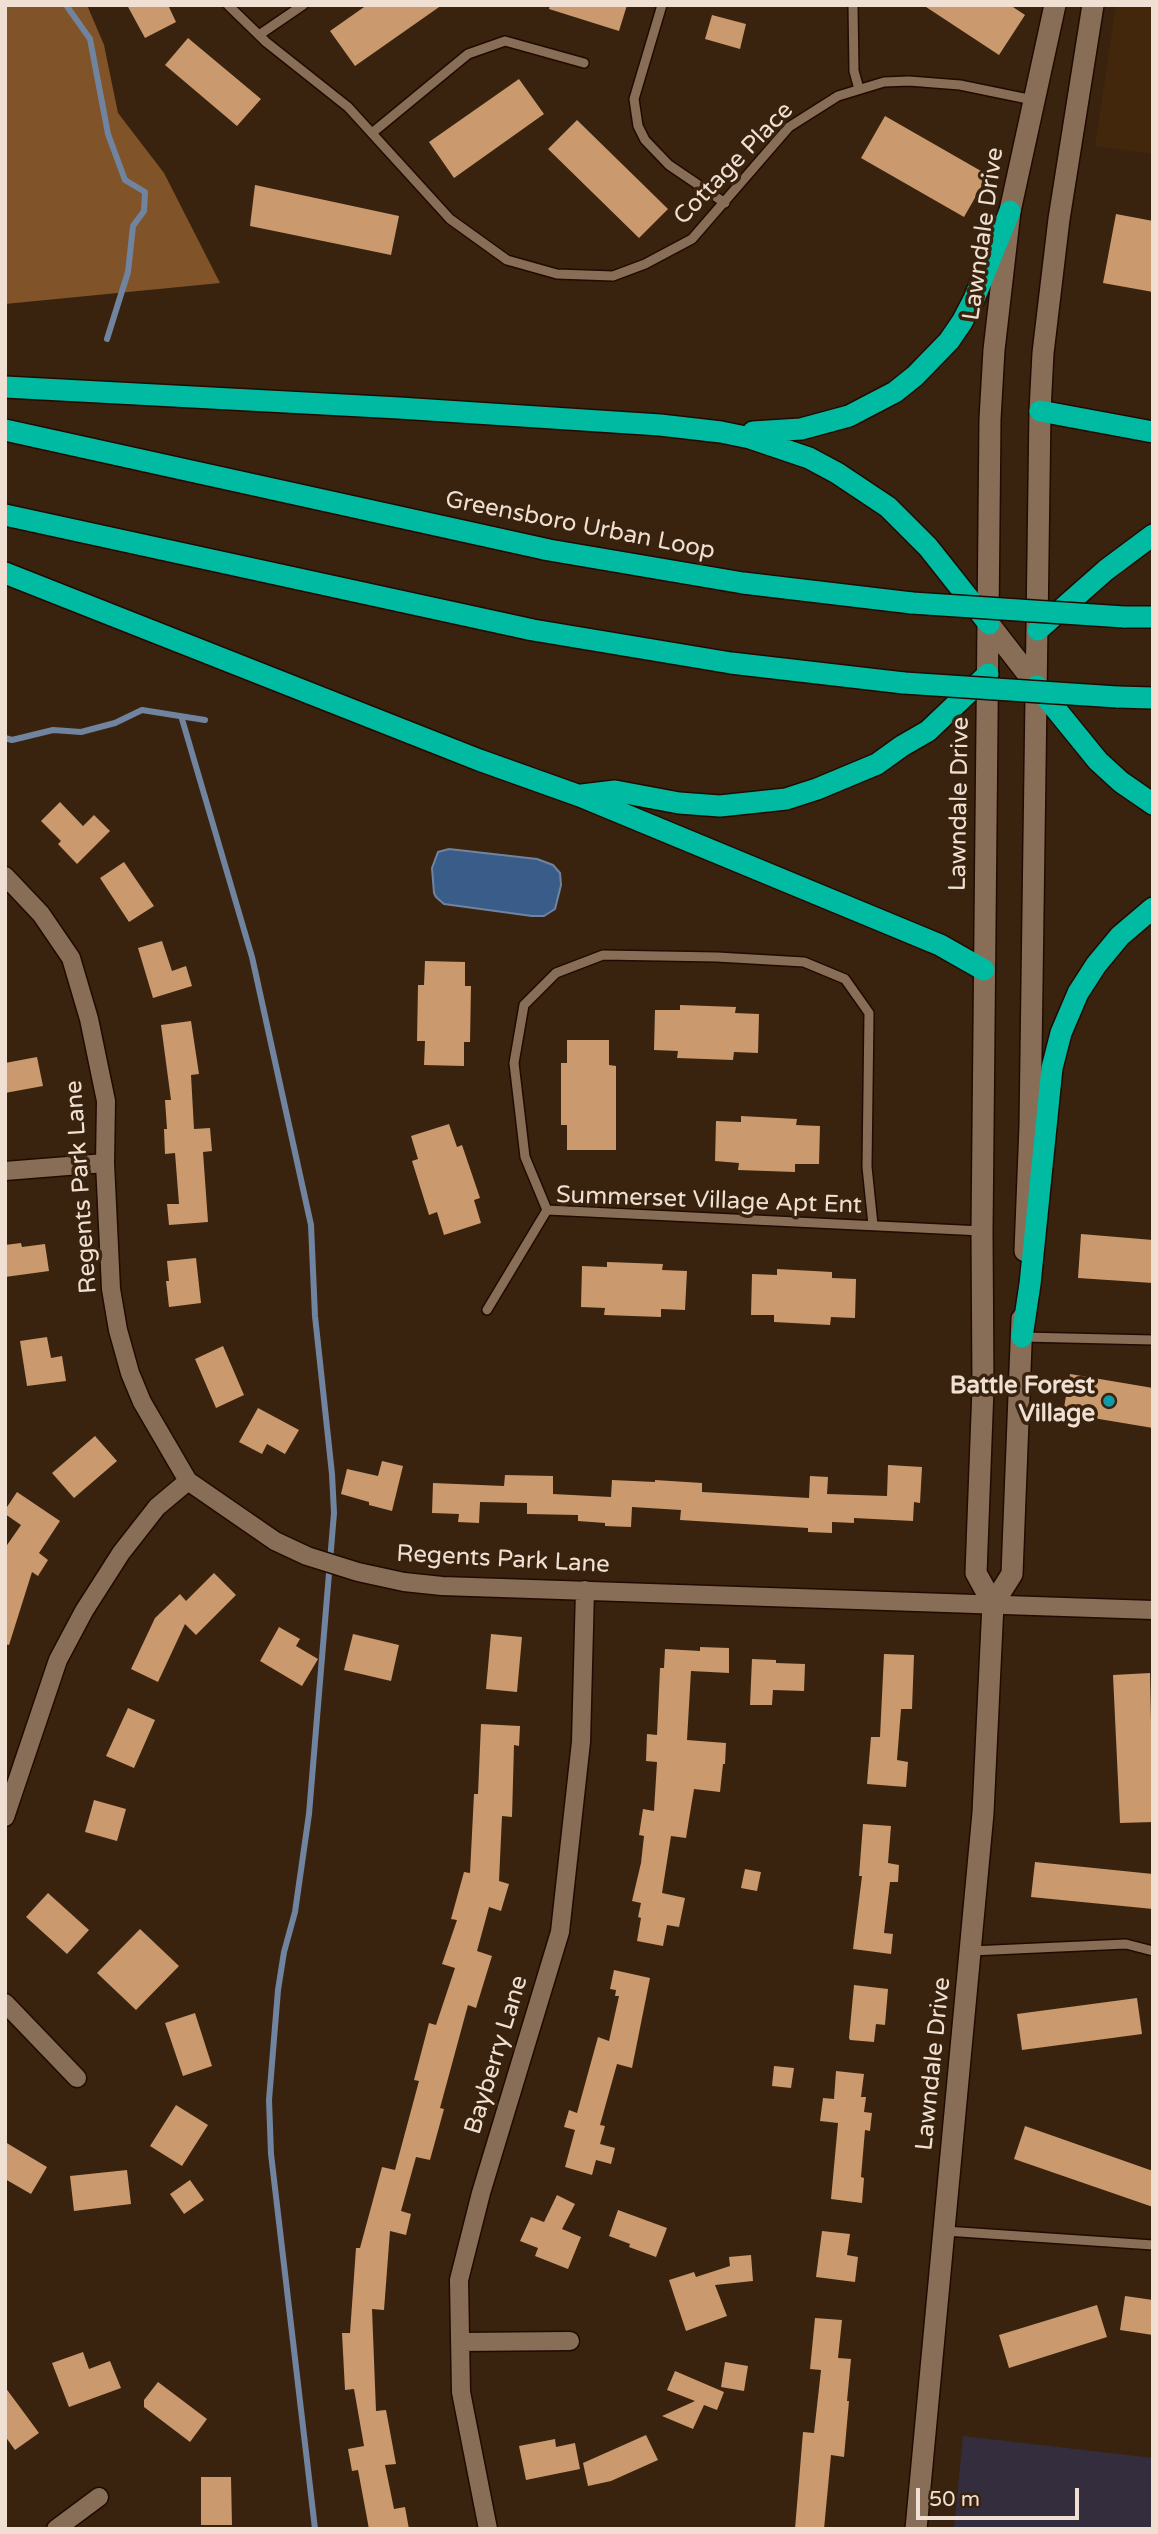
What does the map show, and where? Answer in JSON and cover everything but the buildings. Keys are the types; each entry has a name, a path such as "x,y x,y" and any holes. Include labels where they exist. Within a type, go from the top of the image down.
{"highway":[{"path":"721,432 776,432 826,424 873,405 895,392 933,360 962,321 974,299 1010,211"},
{"path":"5,387 399,408 670,426 750,438 809,458 864,489 909,526 989,624"},
{"path":"1040,411 1153,432"},
{"name":"Greensboro Urban Loop","path":"5,430 562,553 743,583 912,603 1153,617"},
{"path":"5,516 533,629 731,663 904,684 1153,698"},
{"path":"1038,630 1106,570 1153,535"},
{"path":"5,573 479,760 580,796 940,945 984,970"},
{"path":"580,796 615,791 679,803 720,806 786,799 877,764 928,731 988,674"},
{"path":"1037,686 1098,761 1121,782 1153,804"},
{"path":"1022,1337 1031,1284 1052,1068 1061,1033 1077,993 1096,965 1120,936 1153,908"}],"main road":[{"name":"Lawndale Drive","path":"993,1604 976,1573 983,1388 982,1231 990,419 994,350 1010,211 1055,5"},
{"name":"Lawndale Drive","path":"916,2529 983,1813 993,1604 1012,1574 1030,1126 1040,411 1051,273 1093,5"},
{"path":"989,624 1037,686"},
{"path":"988,674 1038,630"}],"street":[{"name":"Regents Park Lane","path":"5,876 41,914 71,958 89,1019 106,1101 105,1163 111,1289 118,1330 130,1373 142,1402 188,1481 275,1541 307,1556 358,1572 404,1582 442,1586 1153,1610"},
{"path":"5,1171 105,1163"},
{"path":"5,1817 58,1660 84,1612 121,1553 158,1507 188,1481"},
{"name":"Bayberry Lane","path":"488,2529 461,2392 459,2280 481,2193 560,1932 581,1742 585,1590"},
{"path":"5,2003 77,2078"},
{"path":"461,2342 570,2341"},
{"path":"56,2529 99,2497"}],"lane":[{"name":"Cottage Place","path":"228,5 259,35 348,107 450,219 507,260 557,274 614,276 645,264 692,239 789,128 838,96 884,82 935,81 1033,100"},
{"path":"259,35 303,5"},
{"path":"662,5 634,99 638,126 645,140 669,165 725,203"},
{"path":"853,5 854,71 859,89"},
{"path":"372,133 468,54 505,41 584,63"},
{"path":"547,1210 525,1157 514,1063 524,1005 556,973 603,955 804,961 845,979 869,1013 867,1167 873,1226"},
{"name":"Summerset Village Apt Ent","path":"487,1310 547,1210 982,1231"},
{"path":"1022,1337 1153,1340"},
{"path":"971,1951 1126,1944 1153,1951"},
{"path":"944,2231 1153,2245"}],"shaded area":[{"path":"5,5 87,5 104,45 118,113 164,173 220,283 5,304"},
{"path":"1116,5 1153,5 1153,154 1095,146"},
{"path":"963,2436 1153,2458 1153,2529 954,2529"}],"water":[{"path":"449,849 537,859 553,865 560,873 561,885 555,909 544,916 532,916 444,904 434,893 432,868 438,852"}],"waterway":[{"path":"66,5 90,39 108,134 125,180 145,192 144,211 133,226 128,272 107,339"},
{"path":"5,738 12,740 53,730 81,732 115,723 142,710 205,720"},
{"path":"182,719 252,957 311,1225 315,1316 332,1474 334,1513 309,1814 295,1912 284,1952 278,1990 269,2100 271,2154 315,2529"}],"place":[{"name":"Battle Forest Village","path":"1109,1401"}]}
